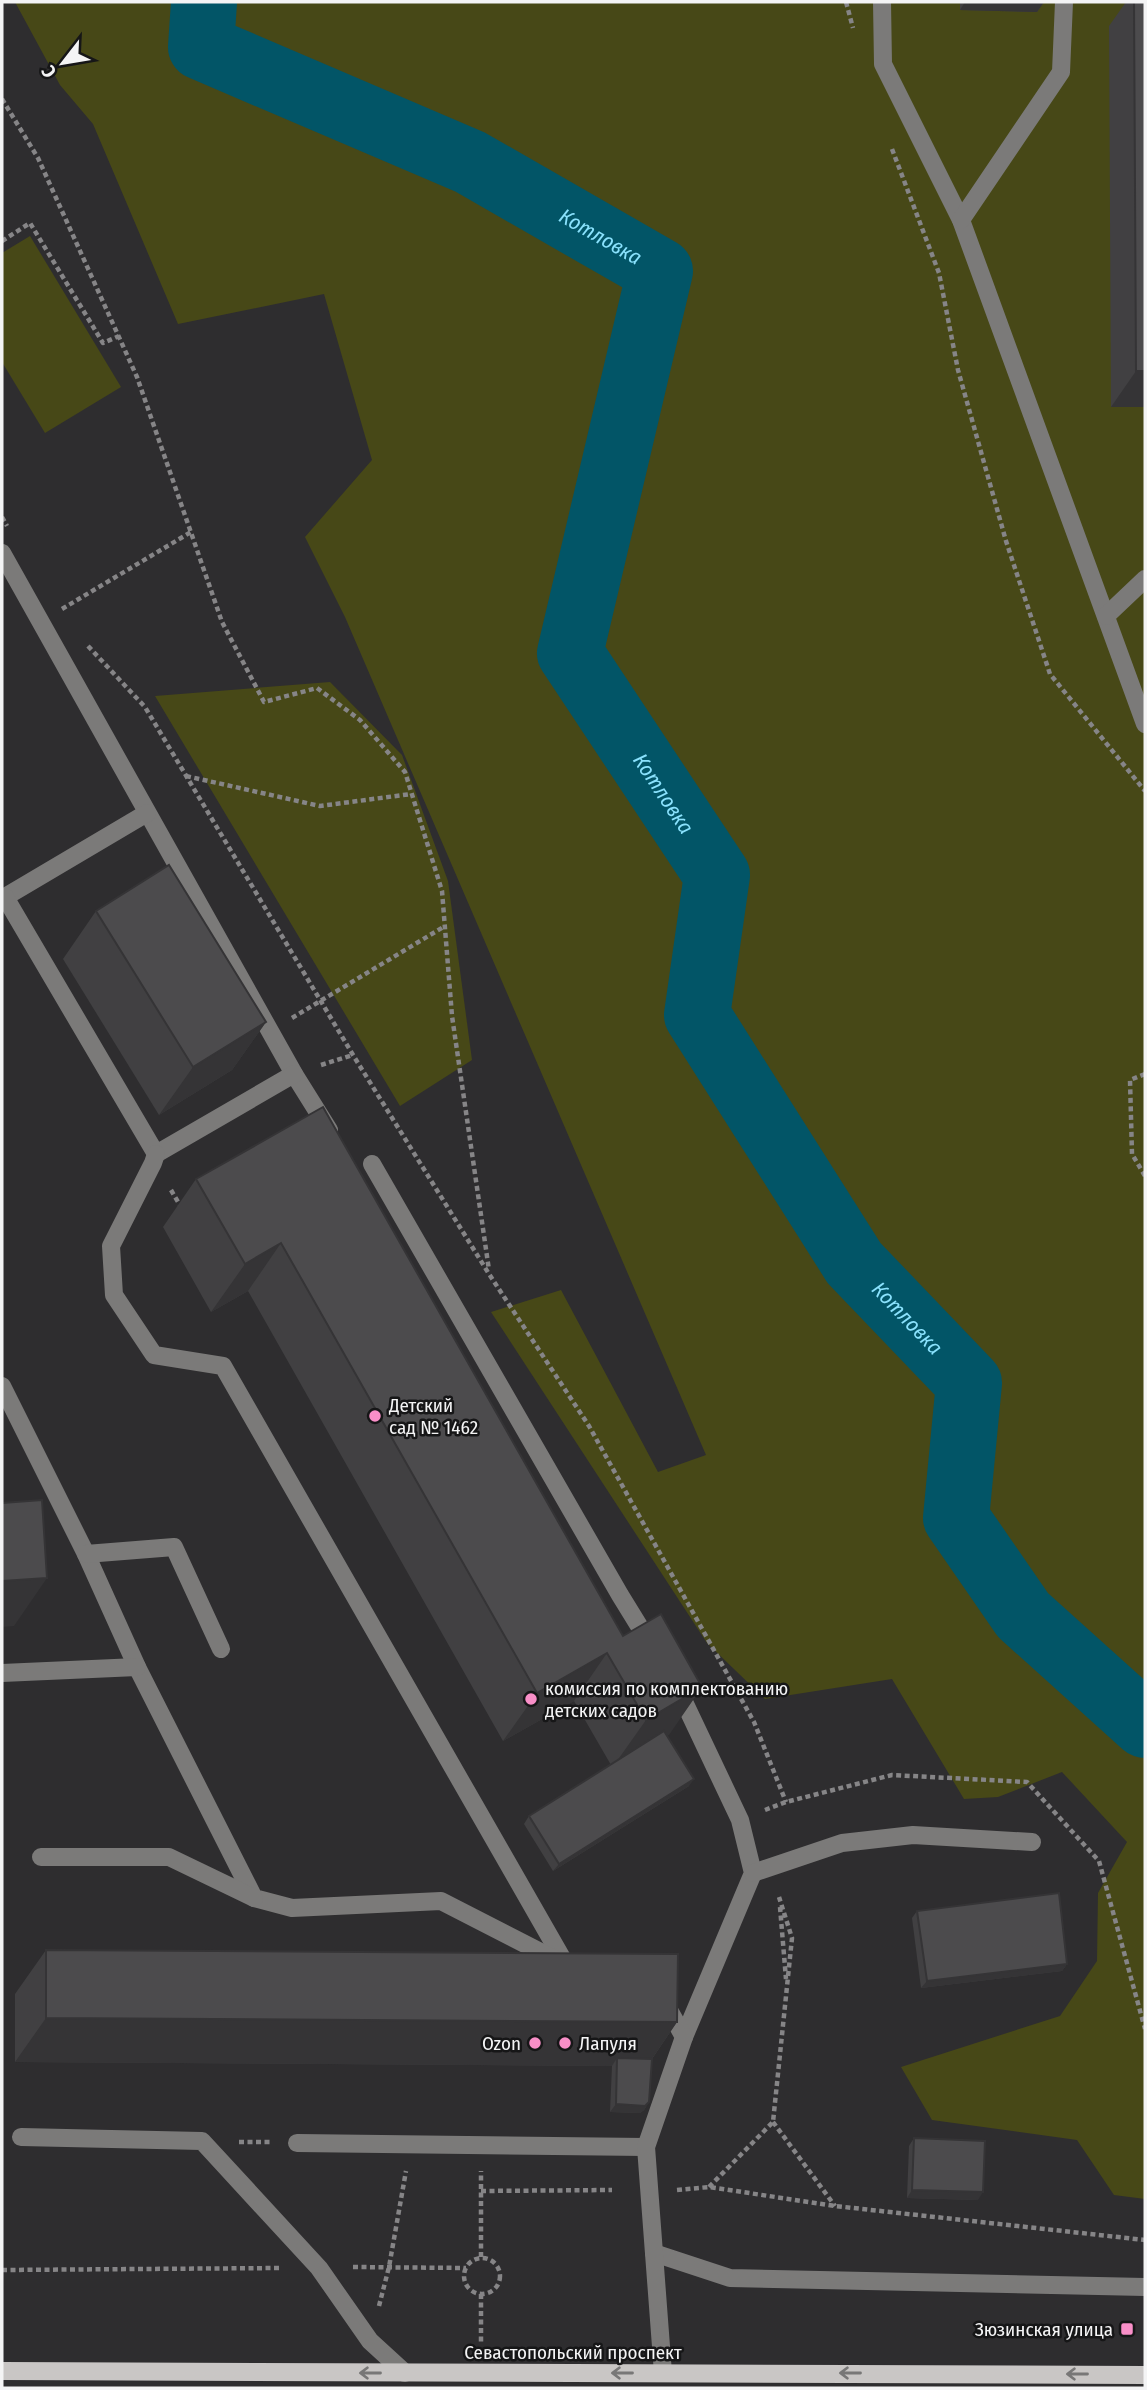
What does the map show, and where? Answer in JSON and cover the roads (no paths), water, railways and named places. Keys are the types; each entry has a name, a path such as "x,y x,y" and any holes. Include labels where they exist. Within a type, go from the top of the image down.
{"main road":[{"name":"Севастопольский проспект","path":"2,2371 1145,2375"}],"street":[{"path":"882,2 883,64 961,220 1145,724"},
{"path":"961,220 1061,72 1064,2"},
{"path":"2,554 294,1074 329,1130"},
{"path":"1106,616 1145,579"},
{"path":"147,813 3,898 156,1154"},
{"path":"41,1857 169,1857 254,1898 292,1908 441,1901 572,1966 223,1366 154,1355 114,1294 111,1246 156,1154 294,1074"},
{"path":"372,1164 620,1595 665,1667 740,1820 753,1873 684,2037 646,2147 663,2373"},
{"path":"2,1386 86,1554 137,1667 254,1898"},
{"path":"86,1554 174,1547 221,1649"},
{"path":"2,1673 137,1667"},
{"path":"753,1873 842,1843 913,1835 1032,1842"},
{"path":"657,1989 684,2037"},
{"path":"21,2137 202,2141 319,2268 370,2341 405,2373"},
{"path":"297,2143 646,2147"},
{"path":"654,2253 730,2278 1145,2287"}],"waterway":[{"name":"Котловка","path":"204,2 201,47 470,162 660,271 570,653 717,875 697,1015 854,1263 969,1383 956,1518 1023,1615 1145,1725"}],"place":[{"name":"Детский сад № 1462","path":"375,1416"},
{"name":"комиссия по комплектованию детских садов","path":"531,1699"},
{"name":"Ozon","path":"535,2043"},
{"name":"Лапуля","path":"565,2043"},
{"name":"Зюзинская улица","path":"1127,2329"}]}
